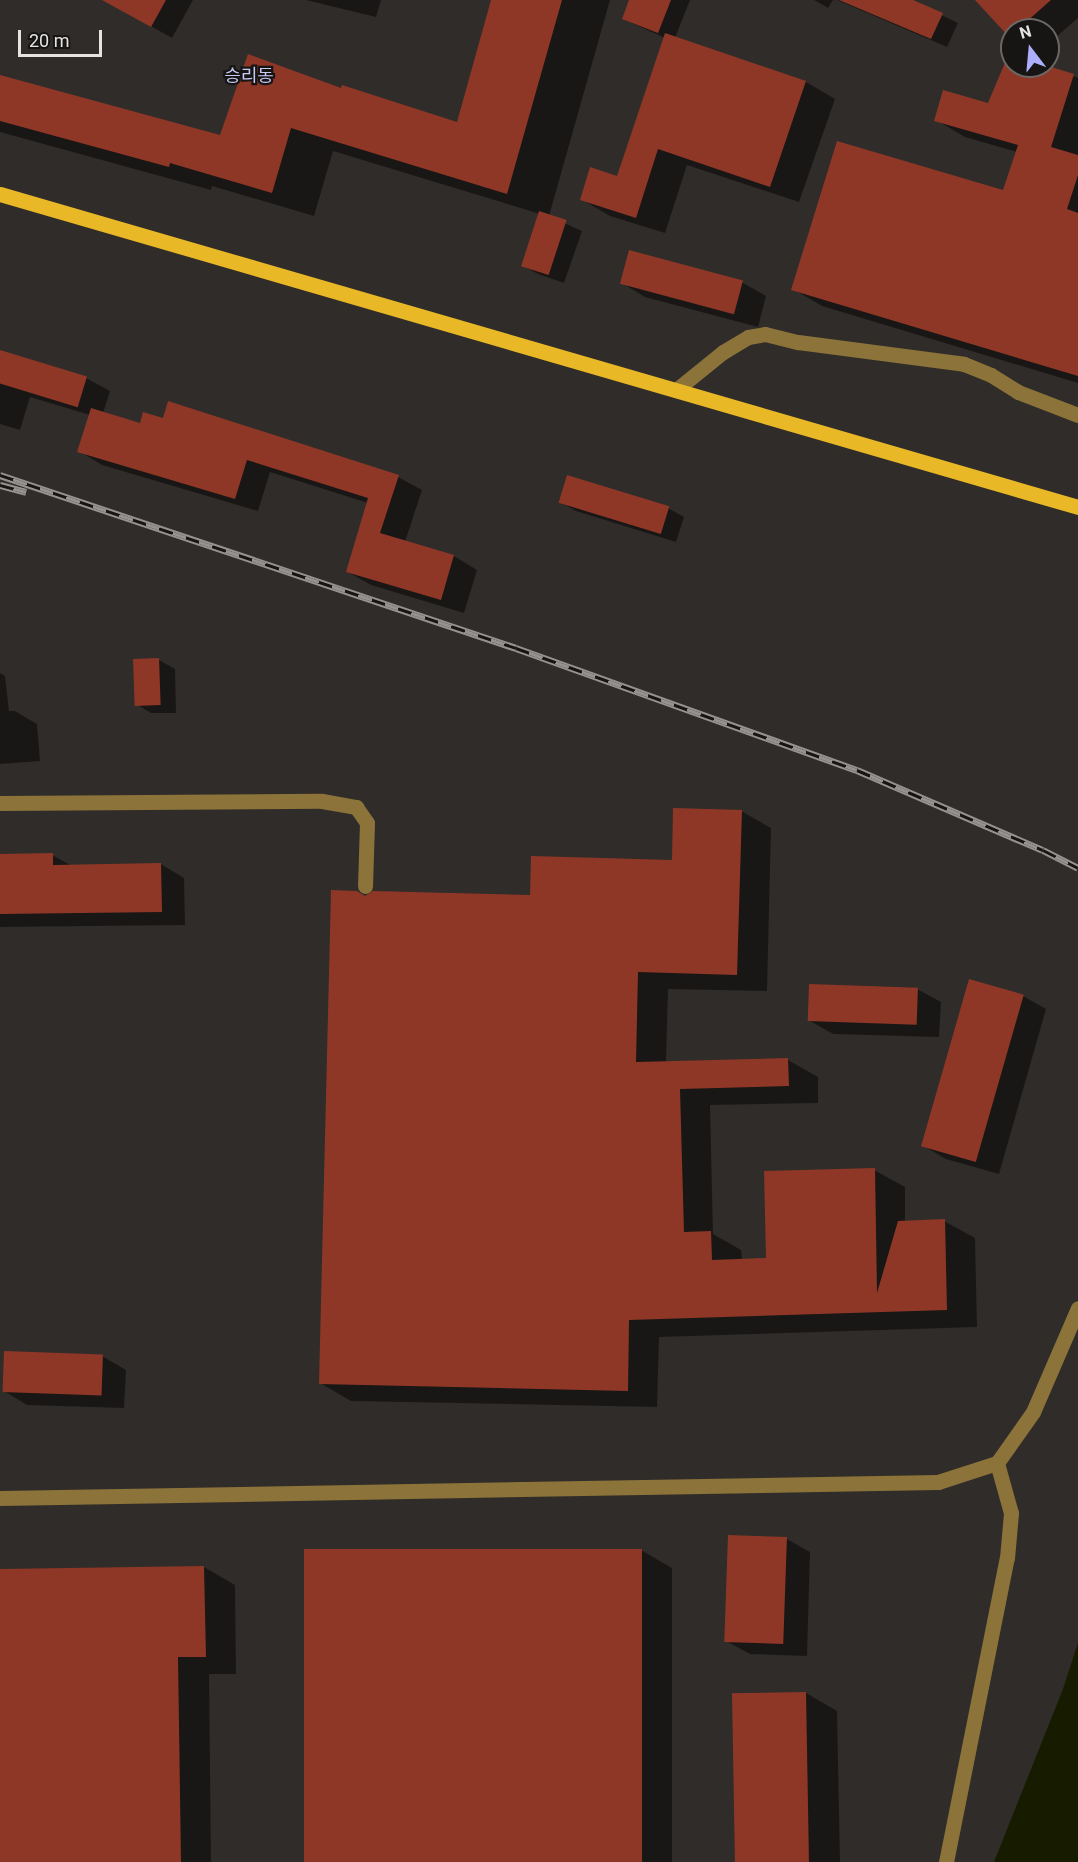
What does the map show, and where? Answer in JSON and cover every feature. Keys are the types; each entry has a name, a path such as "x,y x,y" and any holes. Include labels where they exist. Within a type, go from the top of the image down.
{"main road":[{"path":"0,194 1078,507"}],"street":[{"path":"676,390 723,352 748,337 765,334 798,342 964,364 990,375 1018,392 1078,415"},
{"path":"0,803 322,801 356,807 367,823 365,886"},
{"path":"0,1498 938,1482 997,1463 1033,1412 1078,1308"},
{"path":"946,1862 1007,1558 1011,1513 997,1463"}],"shaded area":[{"path":"1078,1643 1078,1862 994,1862 1063,1689"}],"building":[{"path":"102,0 166,0 151,27"},
{"path":"491,0 562,0 507,194 291,128 272,193 170,163 169,167 0,121 0,75 220,135 248,54 341,88 342,85 457,122"},
{"path":"629,0 671,0 658,33 622,19"},
{"path":"839,0 913,0 943,13 931,39"},
{"path":"975,0 1051,0 1031,18 1000,18 1000,27"},
{"path":"665,33 806,81 770,187 658,149 636,218 580,200 590,167 617,176"},
{"path":"1060,70 1074,74 1051,147 1078,155 1078,175 1067,209 1078,213 1078,376 791,290 837,141 1003,190 1018,145 934,121 943,90 988,103 1000,74 1000,78 1060,78"},
{"path":"539,211 567,220 549,275 521,266"},
{"path":"629,250 743,281 734,314 620,284"},
{"path":"0,350 87,377 78,407 0,383"},
{"path":"168,401 399,475 380,533 454,555 441,600 346,572 368,498 247,460 235,499 77,452 91,408 140,423 143,412 163,418"},
{"path":"567,475 669,506 661,534 559,503"},
{"path":"159,658 161,705 135,706 133,659"},
{"path":"673,808 742,810 737,975 638,972 636,1062 788,1058 789,1086 680,1089 684,1232 711,1231 712,1260 766,1258 764,1171 875,1168 877,1293 898,1221 945,1219 947,1310 629,1320 628,1391 319,1384 331,890 357,891 365,896 373,891 530,895 531,856 672,860"},
{"path":"53,853 53,865 161,863 162,912 0,914 0,854"},
{"path":"969,979 1024,995 976,1162 921,1146"},
{"path":"809,984 918,988 917,1025 808,1021"},
{"path":"4,1351 103,1354 102,1395 3,1392"},
{"path":"728,1535 787,1537 783,1644 724,1642"},
{"path":"304,1549 642,1549 642,1862 304,1862"},
{"path":"204,1566 206,1657 178,1657 181,1862 0,1862 0,1569"},
{"path":"806,1692 809,1862 735,1862 732,1693"}],"railway":[{"path":"0,475 516,648 857,770 1043,850 1078,868"},
{"path":"0,485 26,492"}],"district":[{"name":"승리동","path":"249,76"}]}
